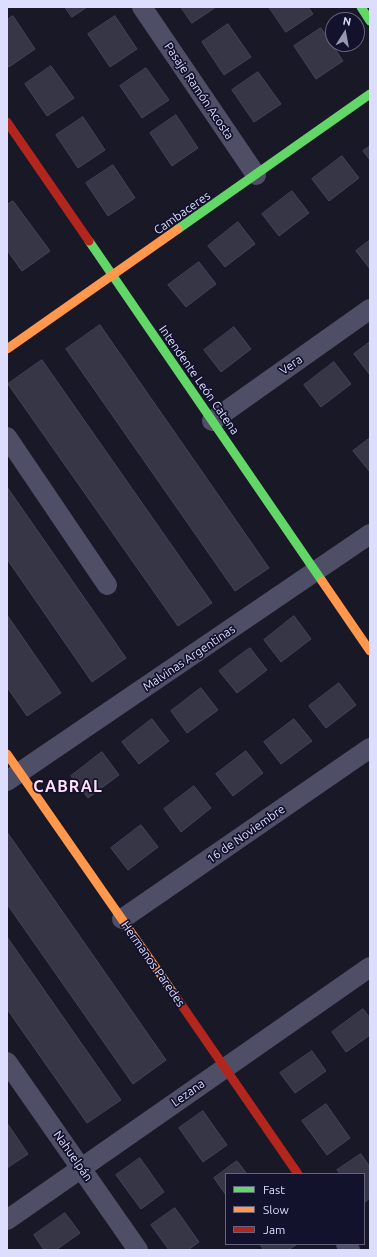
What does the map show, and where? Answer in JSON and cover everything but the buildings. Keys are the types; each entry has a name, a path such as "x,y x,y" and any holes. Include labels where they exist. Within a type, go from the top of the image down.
{"street":[{"name":"Pasaje Ramón Acosta","path":"142,7 256,175"},
{"path":"361,7 370,21"},
{"name":"Cambaceres","path":"7,349 370,94"},
{"name":"Intendente León Catena","path":"7,122 370,652"},
{"name":"Vera","path":"212,421 370,309"},
{"path":"7,437 107,585"},
{"name":"Malvinas Argentinas","path":"13,777 370,534"},
{"name":"16 de Noviembre","path":"122,919 370,748"},
{"name":"Hermanos Paredes","path":"7,754 13,777 122,919 297,1173"},
{"name":"Lezana","path":"7,1220 370,967"},
{"name":"Nahuelpán","path":"7,1062 138,1250"}],"traffic: fast":[{"path":"361,7 370,21"},
{"path":"178,229 370,94"},
{"path":"89,241 322,581"}],"traffic: slow":[{"path":"7,349 178,229"},
{"path":"322,581 370,651"},
{"path":"7,754 174,994"}],"traffic: jam":[{"path":"7,122 89,241"},
{"path":"174,994 297,1173"}],"district":[{"name":"CABRAL","path":"68,787"}]}
